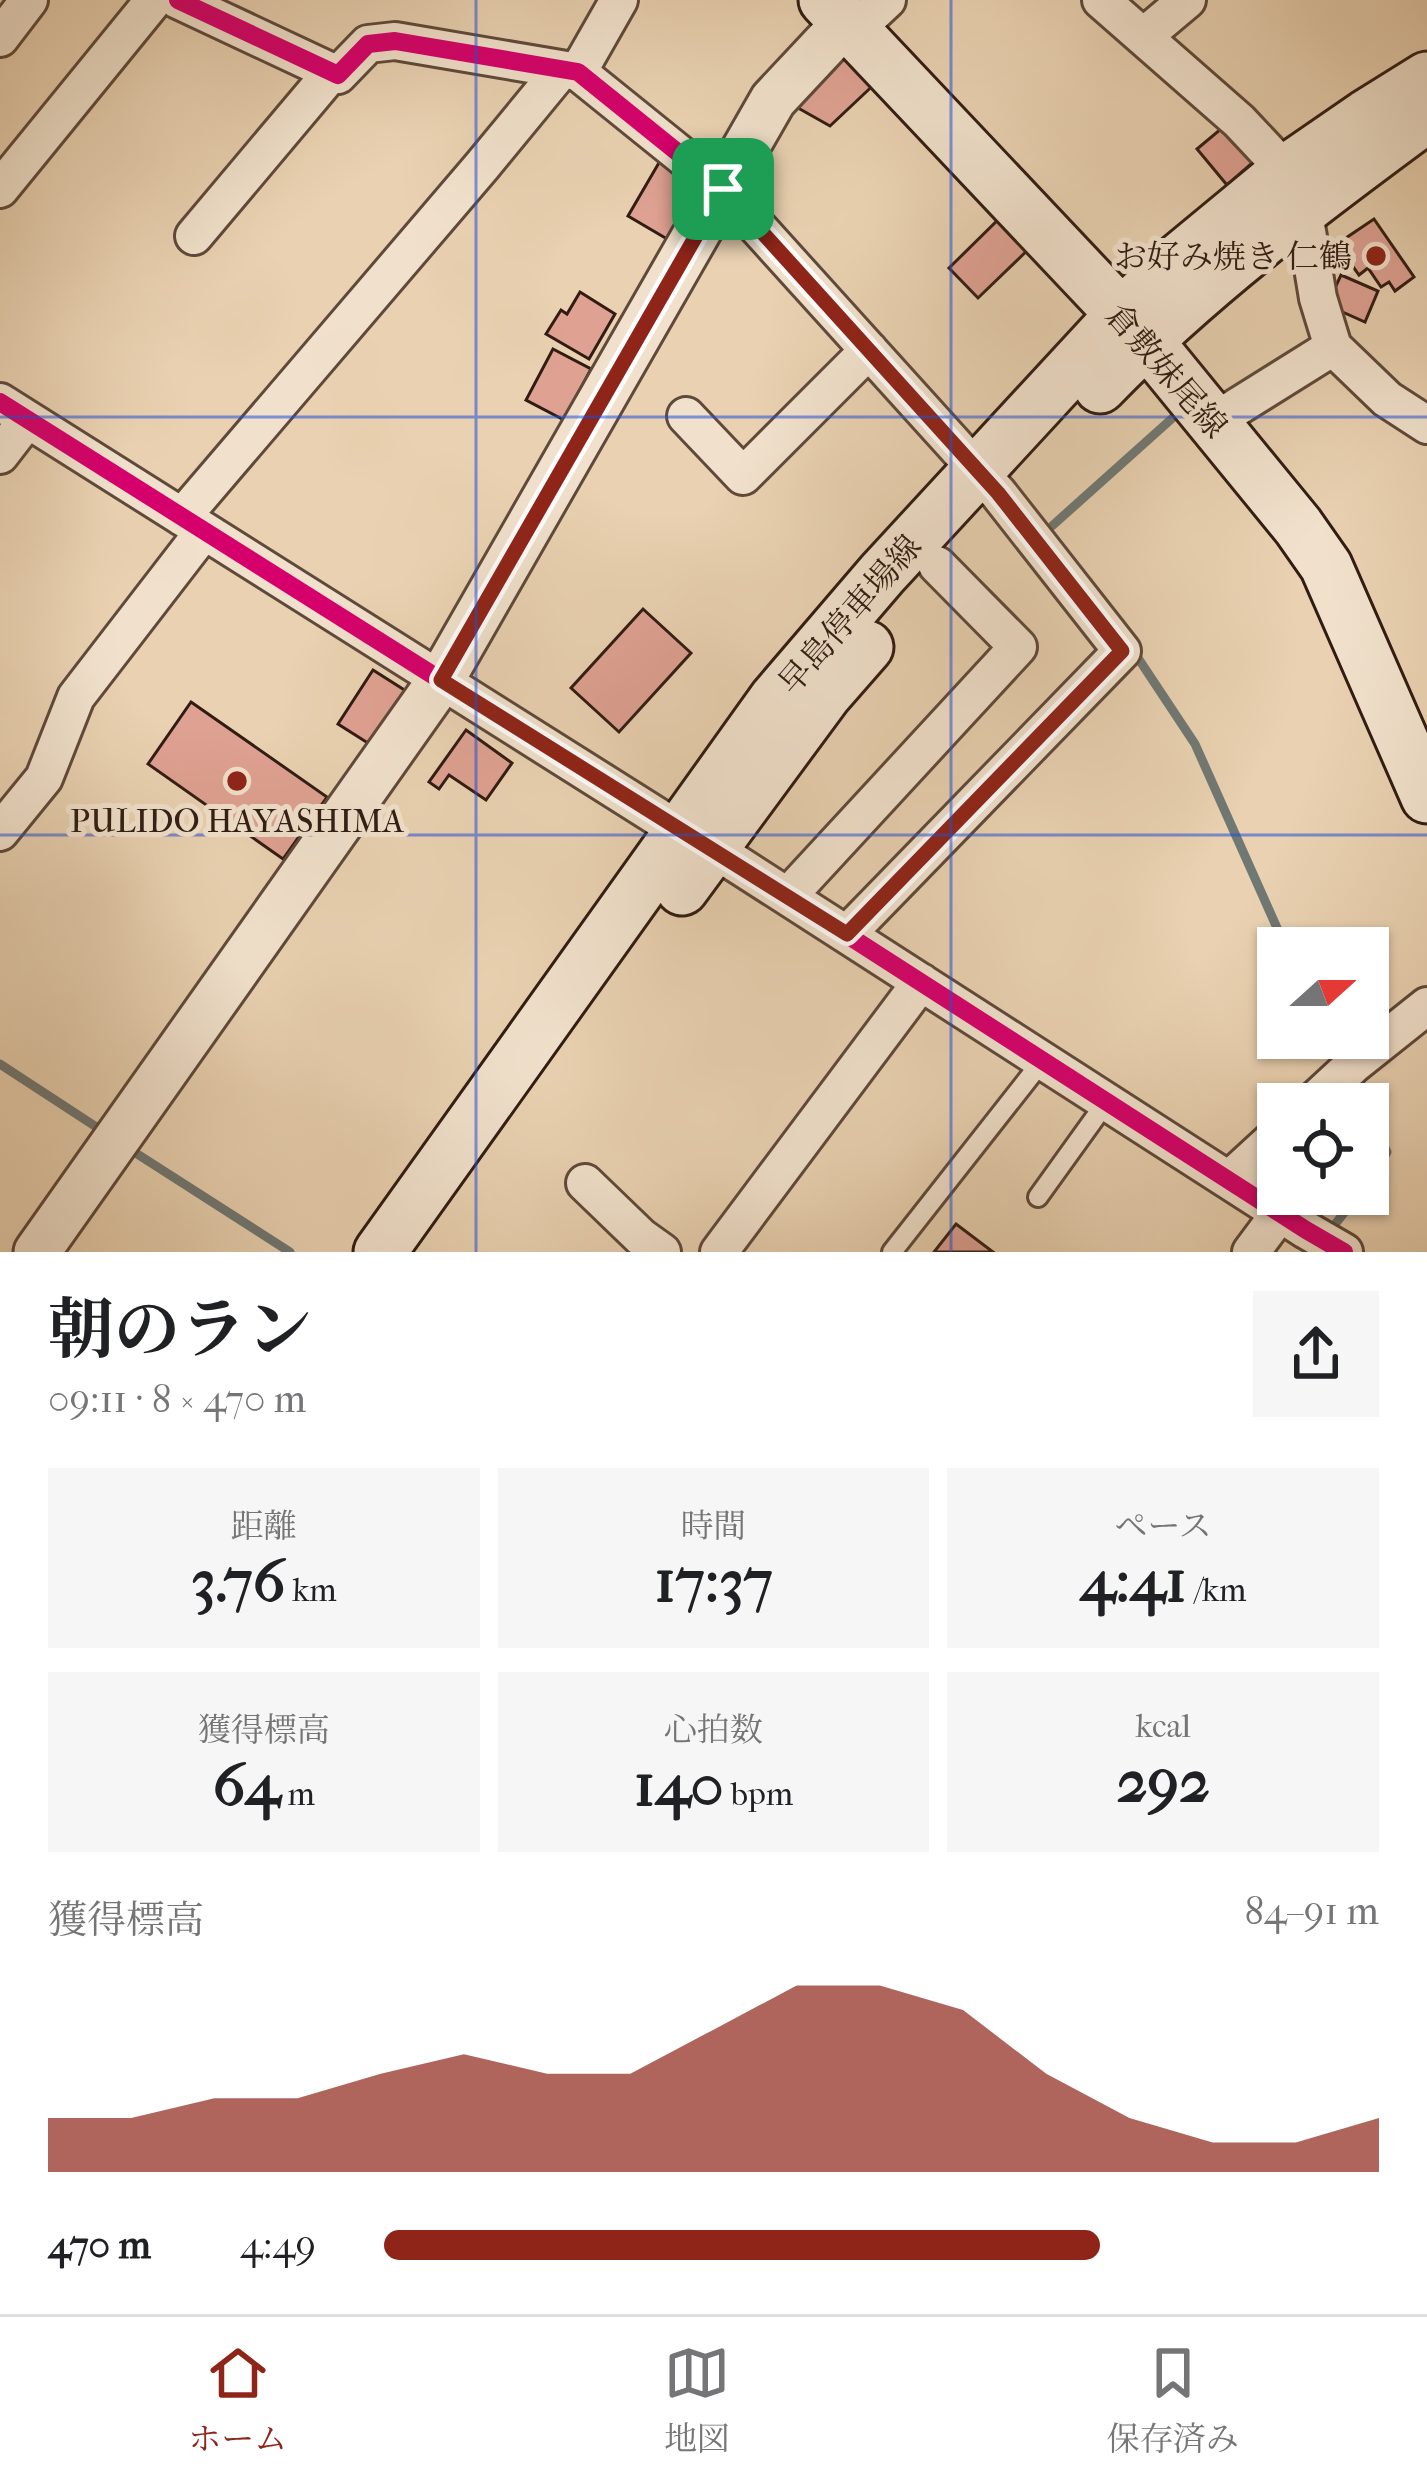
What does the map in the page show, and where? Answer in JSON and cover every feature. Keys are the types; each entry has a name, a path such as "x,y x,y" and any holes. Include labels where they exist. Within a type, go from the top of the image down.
{"main road":[{"name":"倉敷妹尾線","path":"853,13 1133,327 1298,526 1326,566 1427,796"},
{"name":"早島停車場線","path":"1294,189 1366,116 1427,79"},
{"name":"早島停車場線","path":"421,1252 696,840 776,698 882,574 988,482 1133,327 1176,262 1294,189 1427,116"},
{"name":"早島停車場線","path":"380,1252 696,840 937,565 988,482"}],"street":[{"path":"0,38 29,0"},
{"path":"0,189 154,0"},
{"path":"178,0 338,76 368,44 395,41 570,70 723,189 988,482 1122,651 847,934"},
{"path":"0,832 44,778 76,697 194,534 482,166 570,70 619,0"},
{"path":"1101,0 1239,121 1294,189 1333,347 1387,399 1427,425"},
{"path":"1143,37 1187,0"},
{"path":"38,1252 441,680 773,100 853,13"},
{"path":"194,236 332,72"},
{"path":"1213,422 1333,347"},
{"path":"686,416 743,476 869,350"},
{"path":"0,455 13,411 194,534 441,680 788,896 847,934 914,992 1100,1110 1257,1198"},
{"path":"788,896 1018,647 937,565"},
{"path":"719,1252 914,992"},
{"path":"1334,1083 1427,1006"},
{"path":"1229,1180 1257,1154"},
{"path":"585,1183 662,1252"},
{"path":"1250,1252 1278,1215"},
{"path":"1283,1215 1344,1252"}],"lane":[{"path":"892,1252 1036,1069"},
{"path":"1038,1197 1100,1110"}],"building":[{"path":"852,46 882,77 830,126 791,104"},
{"path":"1228,123 1258,158 1227,185 1197,149"},
{"path":"660,161 711,191 679,246 628,216"},
{"path":"1006,212 1035,243 978,298 949,268"},
{"path":"1374,219 1414,277 1395,291 1389,282 1381,287 1368,268 1359,275 1337,244"},
{"path":"1341,275 1378,291 1365,322 1327,305"},
{"path":"580,292 615,314 589,359 546,334 561,310 567,314"},
{"path":"553,349 591,369 564,420 526,400"},
{"path":"643,609 691,653 619,732 571,688"},
{"path":"373,670 406,691 371,745 338,724"},
{"name":"PULIDO HAYASHIMA","path":"191,702 327,797 283,859 148,764"},
{"path":"466,730 512,763 486,800 449,775 439,789 429,782"},
{"path":"956,1224 993,1252 934,1252"}],"waterway":[{"path":"1052,526 1177,414"},
{"path":"1136,655 1195,744 1277,927"},
{"path":"1342,1059 1345,1065"},
{"path":"0,1064 104,1132"},
{"path":"1353,1079 1355,1083"},
{"path":"131,1150 290,1252"},
{"path":"1336,1223 1342,1215"}],"cycle path":[{"path":"178,0 338,75 368,44 395,41 578,72 723,189 998,493 1122,651 847,934"},
{"path":"0,402 712,848 1344,1252"}],"place":[{"name":"お好み焼き 仁鶴","path":"1376,256"},
{"name":"PULIDO HAYASHIMA","path":"237,781"}],"route":[{"path":"723,189 998,493 1122,651 847,934 441,680 723,189"}]}
